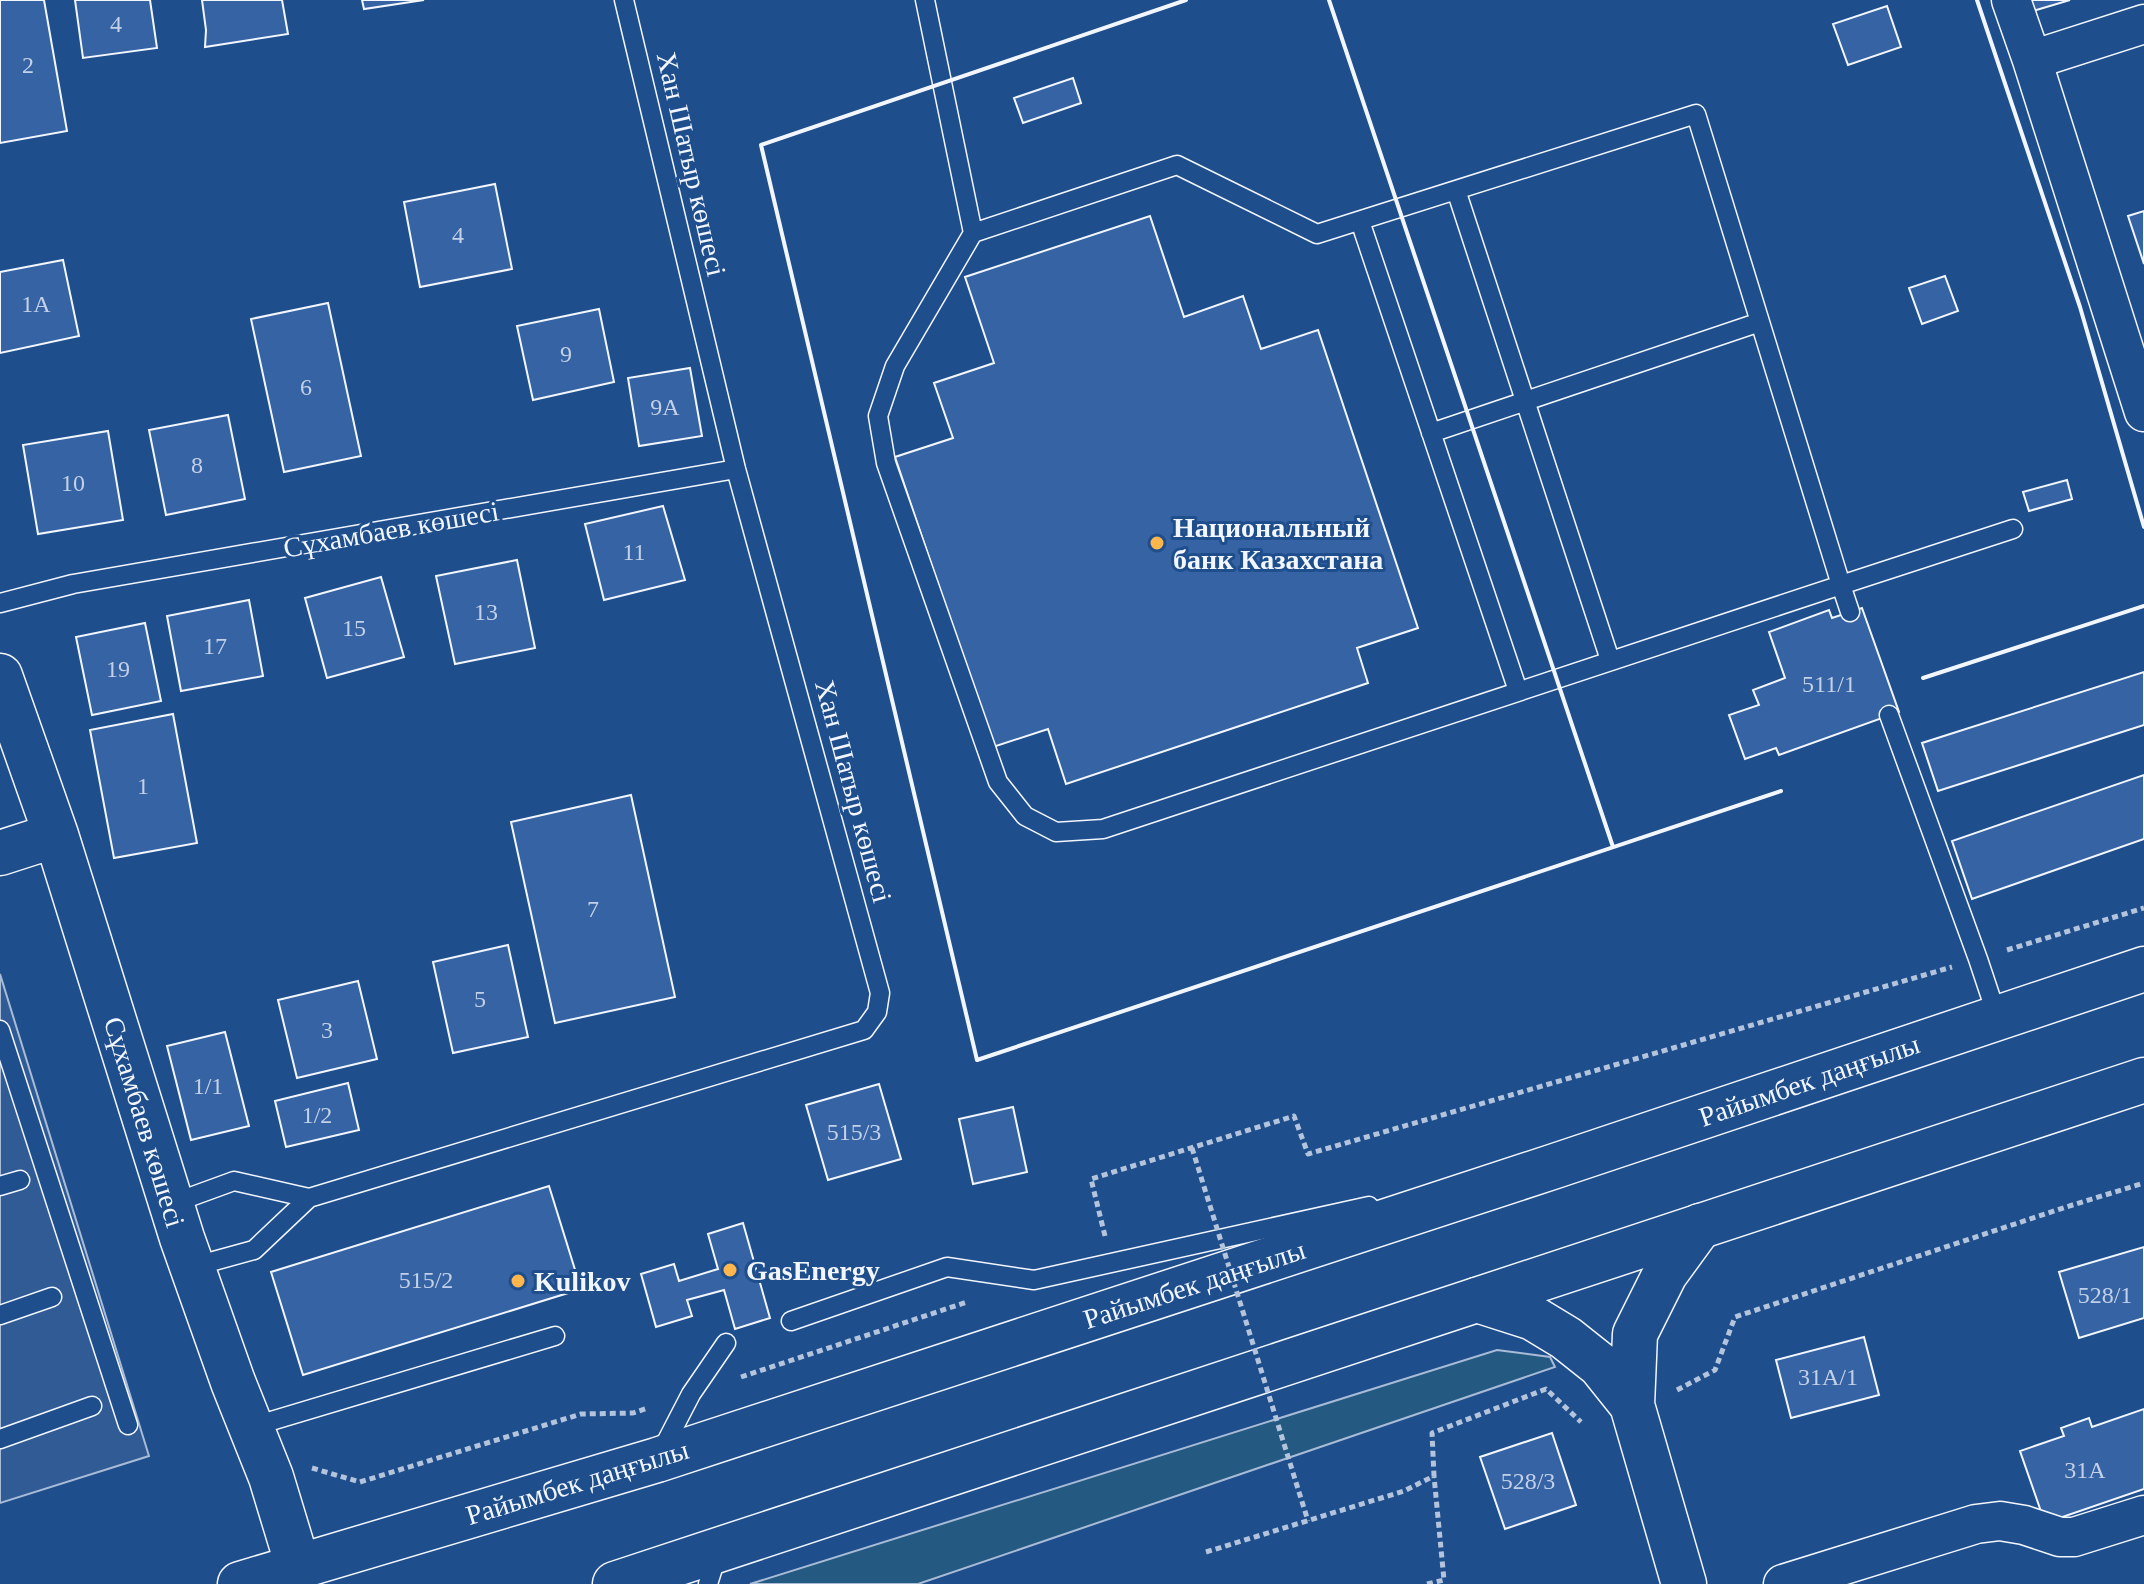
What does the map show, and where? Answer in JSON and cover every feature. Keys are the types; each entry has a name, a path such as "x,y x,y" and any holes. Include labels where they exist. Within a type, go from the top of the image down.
{"main road":[{"name":"Сұхамбаев көшесі","path":"0,676 56,835 192,1267 271,1477 298,1566"},
{"path":"0,853 56,835"},
{"name":"Райымбек даңғылы","path":"240,1584 657,1460 2144,969"},
{"path":"615,1584 713,1568 1477,1300 2144,1080"},
{"path":"1684,1584 1632,1405 1635,1334 1665,1274 1700,1226"},
{"path":"1477,1300 1533,1318 1566,1338 1600,1365 1632,1405"}],"street":[{"path":"2011,0 2144,412"},
{"path":"2032,60 2144,24"},
{"path":"1783,1584 1976,1524 2000,1521 2060,1537 2074,1537 2144,1515"}],"lane":[{"name":"Хан Шатыр көшесі","path":"192,1267 254,1250 309,1198 864,1030 877,1012 880,993 736,469 624,0"},
{"path":"925,0 973,233"},
{"path":"1850,612 1841,585 1696,114 1317,234 1177,165 973,233 895,366 878,416 886,463 998,782 1025,816 1056,832 1103,829 1610,660 1841,585 2013,529"},
{"path":"1456,190 1610,660"},
{"path":"1360,221 1518,691"},
{"path":"1431,433 1760,322"},
{"name":"Сұхамбаев көшесі","path":"0,603 73,584 736,469"},
{"path":"1889,715 1997,1016"},
{"path":"0,1030 128,1425"},
{"path":"791,1321 947,1267 1034,1280 1555,1166"},
{"path":"0,1186 20,1180"},
{"name":"Хан Шатыр көшесі","path":"171,1204 234,1181 309,1198"},
{"path":"0,1315 52,1297"},
{"path":"251,1427 555,1336"},
{"path":"657,1460 691,1394 726,1343"},
{"path":"0,1439 92,1406"}],"path":[{"path":"1091,1179 1294,1116 1308,1154 2144,908"},
{"path":"1192,1148 1308,1521"},
{"path":"1673,1392 1715,1370 1735,1317 2144,1183"},
{"path":"1427,1584 1444,1580 1432,1433 1546,1389 1581,1422"},
{"path":"1206,1552 1404,1491 1434,1476"}],"shaded area":[{"path":"0,974 149,1456 0,1503"},
{"path":"1497,1350 1550,1357 1555,1367 918,1584 750,1584"}],"building":[{"path":"0,0 44,0 67,131 0,143"},
{"path":"75,0 150,0 157,48 83,58"},
{"path":"202,0 282,0 288,34 205,47"},
{"path":"362,0 424,0 364,9"},
{"path":"2029,0 2070,0 2033,11"},
{"path":"1887,6 1901,47 1848,65 1833,24"},
{"path":"1073,78 1081,103 1023,123 1014,98"},
{"path":"495,184 512,269 420,287 404,202"},
{"path":"2144,211 2144,264 2128,216"},
{"name":"Национальный банк Казахстана","path":"1150,216 1184,317 1243,296 1261,349 1318,330 1418,628 1357,648 1368,683 1066,784 1048,729 993,747 895,457 953,438 934,383 994,363 965,277"},
{"path":"63,260 79,336 0,353 0,272"},
{"path":"1945,276 1958,311 1922,324 1909,288"},
{"path":"328,303 361,456 284,472 251,319"},
{"path":"599,309 614,382 533,400 517,326"},
{"path":"690,368 702,436 639,446 628,378"},
{"path":"228,415 245,499 166,515 149,430"},
{"path":"108,431 123,520 38,534 23,445"},
{"path":"2067,480 2072,499 2029,511 2023,492"},
{"path":"663,506 685,580 604,600 585,524"},
{"path":"517,560 535,648 455,664 436,576"},
{"path":"381,577 404,657 327,678 305,598"},
{"path":"249,600 263,676 181,691 167,616"},
{"path":"1862,608 1899,712 1779,755 1776,748 1745,759 1729,715 1759,705 1753,690 1785,678 1769,632 1829,610 1832,618"},
{"path":"145,623 161,701 92,715 76,637"},
{"path":"2144,672 2144,725 1938,791 1922,743"},
{"path":"173,714 197,843 114,858 90,730"},
{"path":"2144,775 2144,839 1972,899 1952,841"},
{"path":"631,795 675,997 555,1023 511,822"},
{"path":"508,945 528,1037 453,1053 433,962"},
{"path":"358,981 377,1059 297,1078 278,1000"},
{"path":"225,1032 249,1126 191,1140 167,1046"},
{"path":"348,1083 359,1130 286,1147 275,1101"},
{"path":"879,1084 901,1159 828,1180 806,1105"},
{"path":"1013,1107 1027,1172 973,1184 959,1119"},
{"path":"549,1186 581,1289 303,1375 271,1272"},
{"path":"743,1223 770,1318 735,1329 724,1290 687,1300 692,1316 656,1327 641,1274 674,1264 679,1281 718,1269 708,1234"},
{"path":"2144,1247 2144,1318 2079,1338 2059,1272"},
{"path":"1864,1337 1879,1395 1791,1418 1776,1360"},
{"path":"2144,1409 2144,1489 2045,1523 2020,1451 2064,1436 2061,1428 2089,1418 2092,1427"},
{"path":"1552,1433 1576,1505 1505,1529 1480,1457"}],"wall":[{"path":"1186,0 761,145 977,1060 1781,791"},
{"path":"1329,0 1613,847"},
{"path":"1977,0 2080,307 2144,527"},
{"path":"1923,678 2144,606"}],"place":[{"name":"Национальный банк Казахстана","path":"1157,543"},
{"name":"GasEnergy","path":"730,1270"},
{"name":"Kulikov","path":"518,1281"}]}
